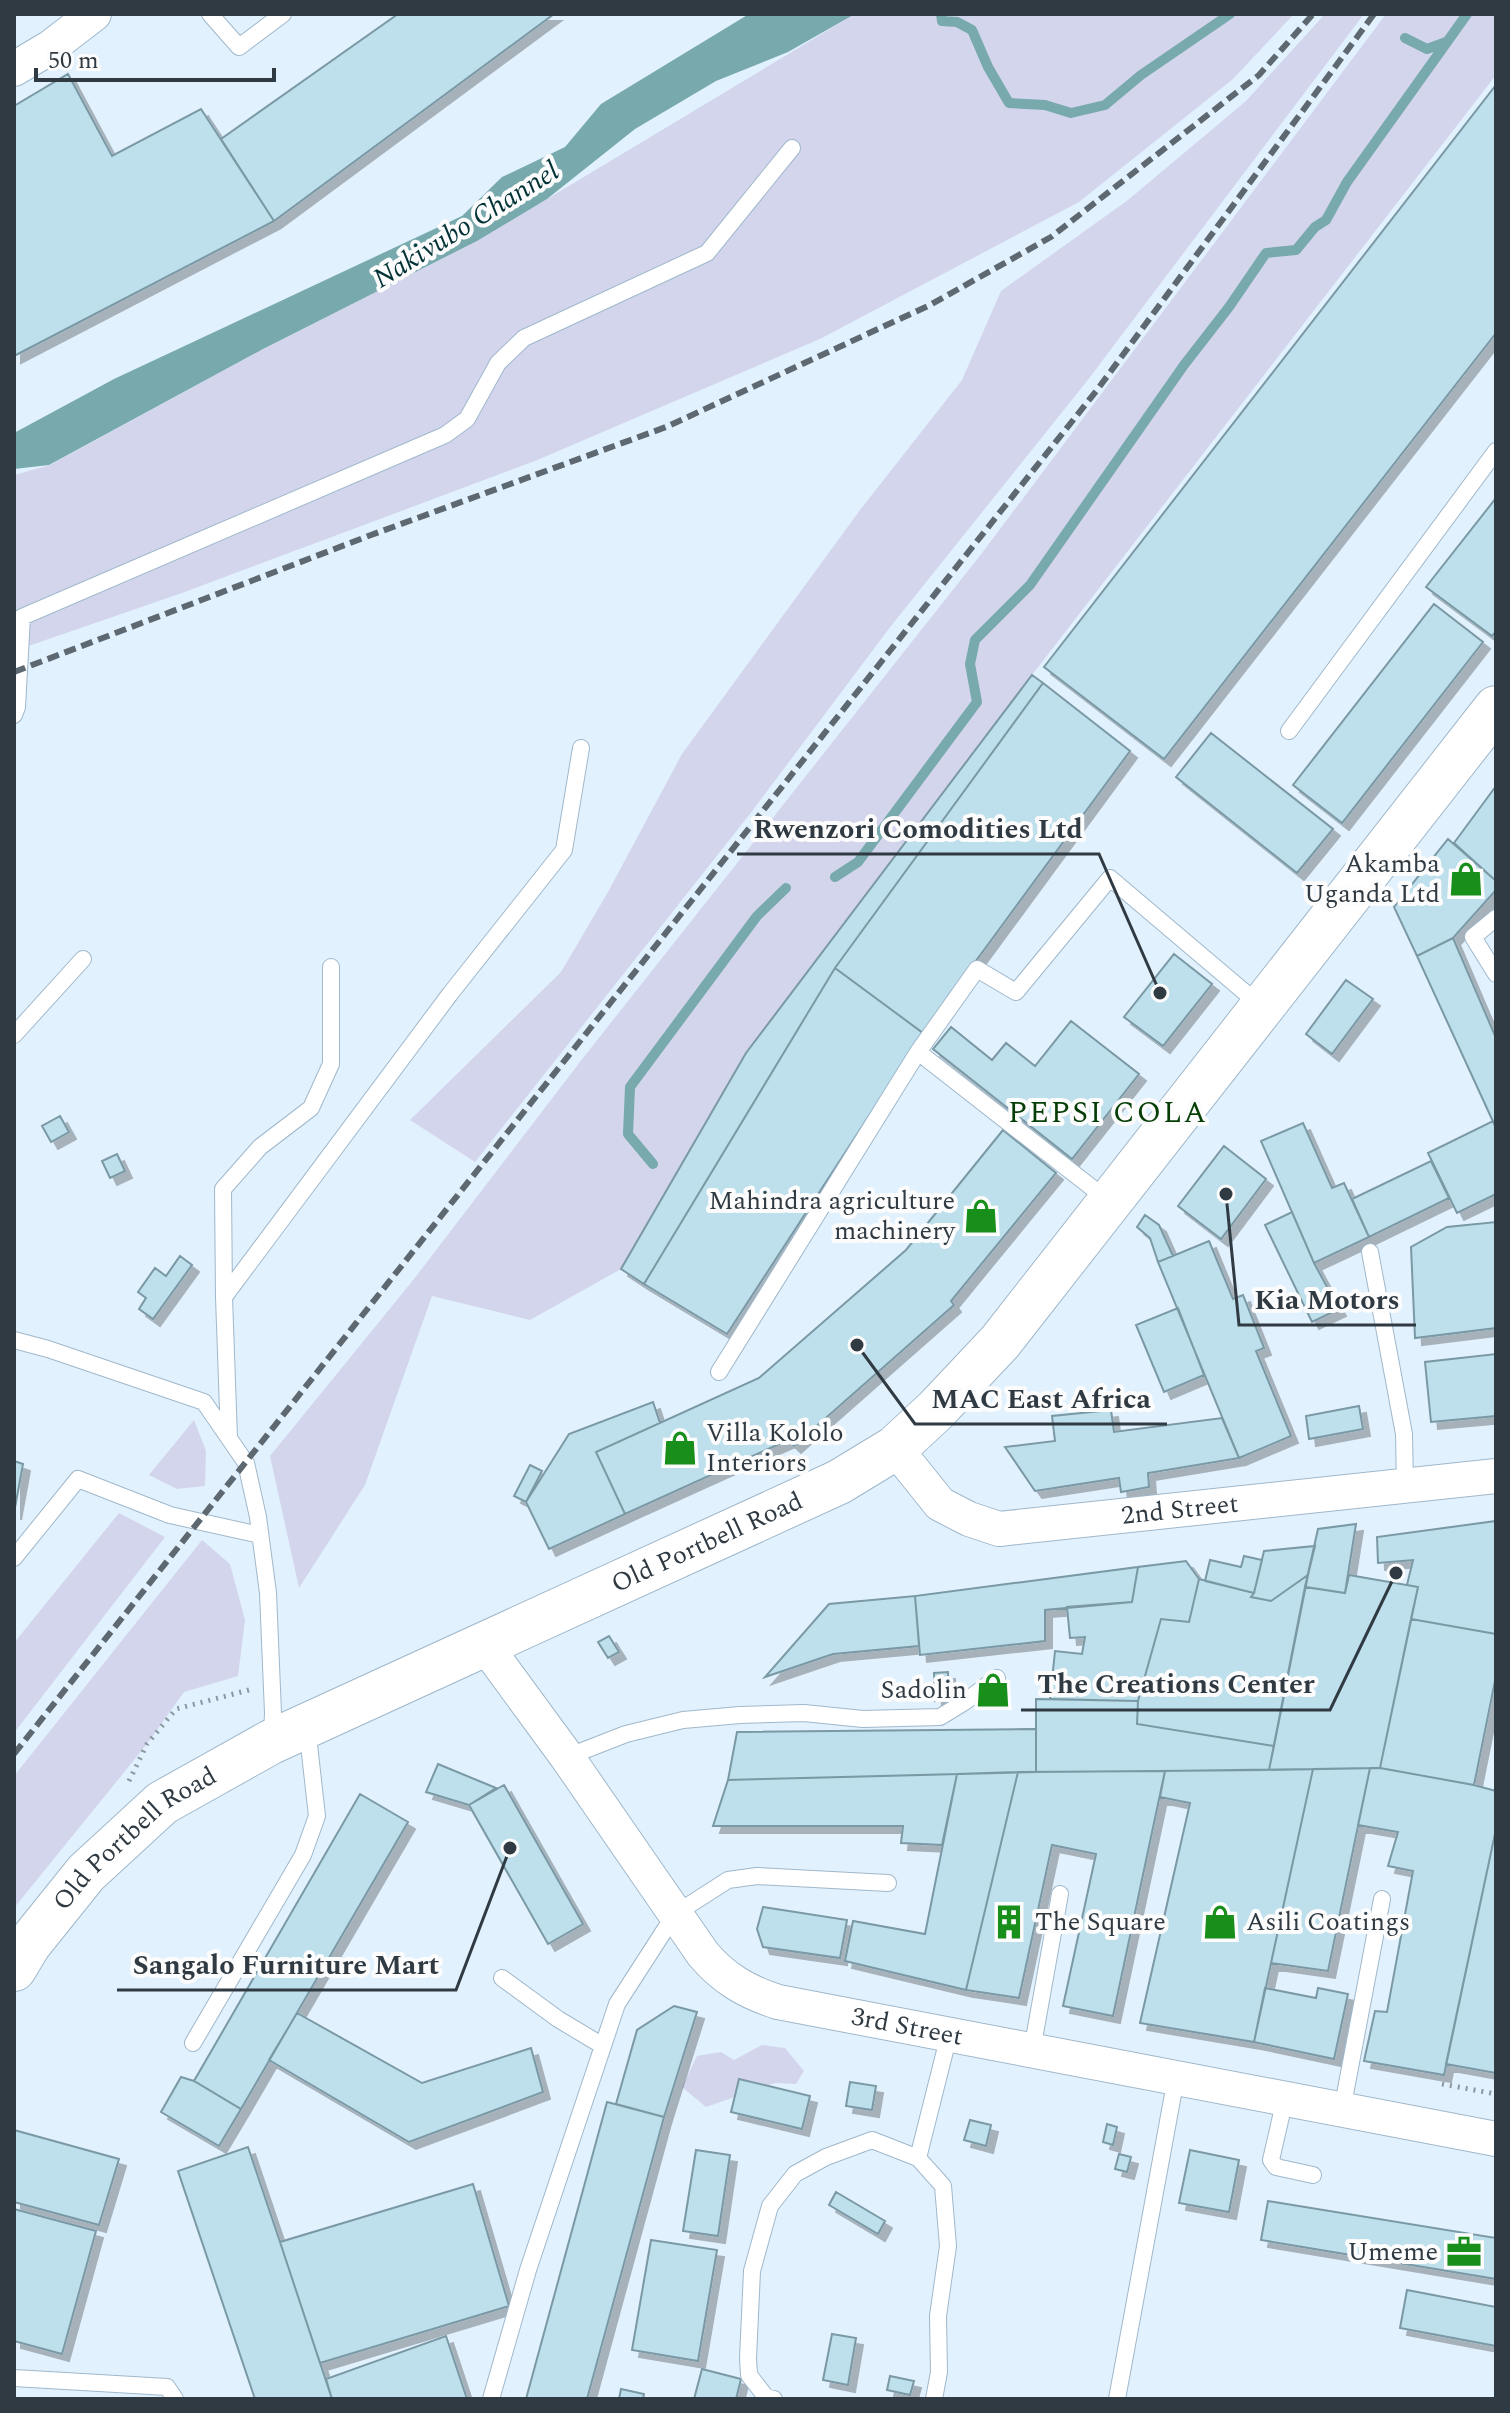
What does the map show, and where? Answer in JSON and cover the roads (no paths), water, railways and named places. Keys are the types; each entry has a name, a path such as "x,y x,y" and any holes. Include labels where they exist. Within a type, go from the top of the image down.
{"main road":[{"name":"Old Portbell Road","path":"14,1969 29,1944 86,1873 162,1803 289,1734 839,1482 895,1448 1000,1342 1489,723"}],"street":[{"path":"14,69 51,47 94,14"},
{"name":"2nd Street","path":"895,1448 940,1504 969,1519 999,1529 1496,1476"},
{"name":"3rd Street","path":"485,1645 716,1969 756,1995 778,2002 1496,2139"}],"lane":[{"path":"210,14 239,47 283,14"},
{"path":"14,715 17,707 18,618 445,435 467,419 498,363 524,338 707,253 792,148"},
{"path":"1289,731 1496,451"},
{"path":"224,1297 421,1032 564,850 581,748"},
{"path":"719,1372 918,1052 977,969 1016,992 1110,878 1263,1007"},
{"path":"1496,918 1473,937 1496,974"},
{"path":"14,1035 83,959"},
{"path":"229,1438 223,1189 260,1147 311,1108 331,1064 331,967"},
{"path":"918,1052 1110,1202"},
{"path":"1370,1252 1404,1434 1405,1486"},
{"path":"14,1340 204,1402 246,1463 268,1593 272,1683 317,1816 303,1855 193,2043"},
{"path":"14,1558 78,1479 170,1515 260,1535"},
{"path":"567,1757 626,1734 683,1720 804,1713 863,1719 940,1717 997,1678"},
{"path":"491,2399 528,2270 617,2004 675,1914 728,1880 757,1876 888,1883"},
{"path":"1032,2050 1060,1894"},
{"path":"1342,2110 1382,1899"},
{"path":"502,1978 558,2019 603,2046"},
{"path":"918,2158 949,2035"},
{"path":"1117,2399 1176,2078"},
{"path":"1285,2099 1271,2160 1276,2167 1313,2175"},
{"path":"769,2398 749,2375 748,2358 752,2271 770,2206 795,2174 826,2157 872,2140 918,2158 943,2186 948,2246 938,2316 939,2372 934,2399"},
{"path":"14,2378 167,2387 175,2399"}],"water":[{"name":"Nakivubo Channel","path":"749,14 855,14 788,52 716,81 635,129 547,199 477,241 263,349 49,465 14,469 14,433 114,379 462,216 502,177 565,147 601,104"}],"waterway":[{"path":"941,14 942,21 957,22 972,30 988,67 1009,103 1045,105 1071,113 1105,105 1141,75 1230,14"},
{"path":"835,877 858,862 977,702 970,664 975,640 1030,585 1266,253 1296,250 1315,227 1326,220 1347,182 1467,14"},
{"path":"1405,38 1427,49 1446,42"},
{"path":"653,1164 628,1134 630,1087 757,916 786,888"}],"railway":[{"path":"14,672 371,535 666,427 930,305 1051,237 1259,75 1313,14"},
{"path":"14,1754 1097,390 1374,14"}],"place":[{"name":"Akamba Uganda Ltd","path":"1466,879"},
{"name":"Rwenzori Comodities Ltd","path":"1160,993"},
{"name":"Kia Motors","path":"1226,1194"},
{"name":"Mahindra agriculture machinery","path":"981,1216"},
{"name":"MAC East Africa","path":"857,1345"},
{"name":"Villa Kololo Interiors","path":"680,1448"},
{"name":"The Creations Center","path":"1396,1573"},
{"name":"Sadolin","path":"993,1690"},
{"name":"Sangalo Furniture Mart","path":"510,1848"},
{"name":"The Square","path":"1009,1922"},
{"name":"Asili Coatings","path":"1220,1922"},
{"name":"Umeme","path":"1464,2252"}],"district":[{"name":"PEPSI COLA","path":"1108,1113"}]}
